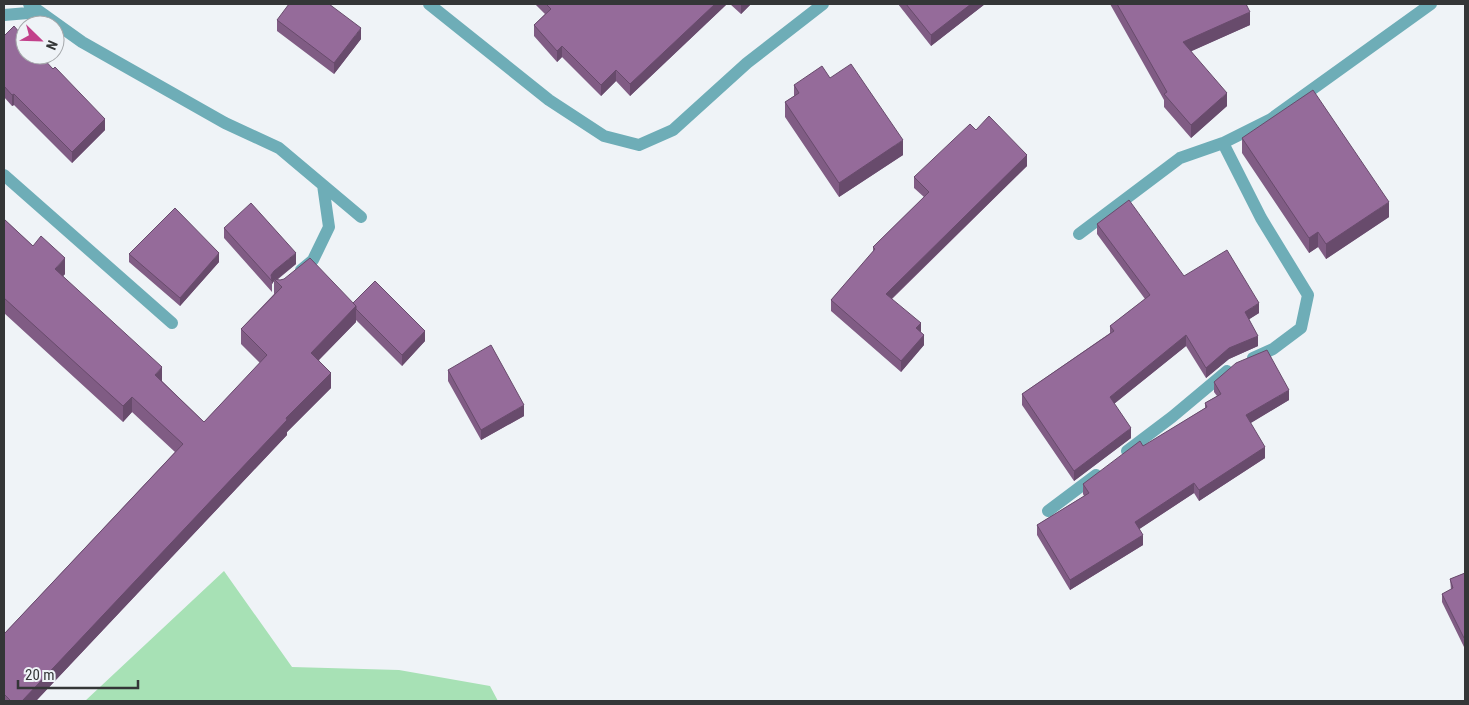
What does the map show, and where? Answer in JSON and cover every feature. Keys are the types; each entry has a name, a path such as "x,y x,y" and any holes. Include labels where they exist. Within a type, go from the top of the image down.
{"street":[{"path":"29,4 82,42 225,123 279,148 361,217"},
{"path":"429,4 549,100 604,136 640,145 673,130 747,64 823,4"},
{"path":"1079,234 1180,158 1223,143 1271,119 1431,4"},
{"path":"4,14 40,12"},
{"path":"1118,458 1172,418 1232,366 1273,349 1301,328 1308,294 1261,218 1223,143"},
{"path":"4,175 172,323"},
{"path":"293,277 314,260 329,227 323,185"},
{"path":"1048,511 1102,470"}],"green space":[{"path":"224,571 292,667 399,670 490,686 498,701 85,701"}],"building":[{"path":"289,4 329,4 361,28 334,63 277,20"},
{"path":"546,4 715,4 630,84 616,70 601,85 562,46 557,51 534,25 551,9"},
{"path":"906,4 971,4 931,35"},
{"path":"1117,4 1246,4 1250,12 1183,42 1227,93 1191,125 1164,94 1167,92"},
{"path":"14,26 15,65 49,65 53,69 55,67 105,119 72,152 4,86 4,36"},
{"path":"851,64 903,140 839,183 785,102 799,93 794,85 822,66 830,78"},
{"path":"1313,90 1389,202 1326,244 1318,232 1309,238 1242,138"},
{"path":"989,116 1027,155 886,294 921,323 916,328 924,335 901,361 831,300 875,249 873,247 929,192 914,177 970,124 976,130"},
{"path":"1129,200 1184,276 1227,250 1259,303 1245,312 1258,336 1229,348 1206,368 1186,335 1110,397 1131,428 1074,471 1022,394 1114,331 1110,326 1150,295 1097,224"},
{"path":"251,203 296,253 274,271 271,275 272,281 224,228"},
{"path":"175,208 219,253 180,298 129,254"},
{"path":"4,219 33,246 41,236 65,258 55,269 162,367 155,375 204,422 267,355 241,329 282,287 274,279 284,279 310,258 356,306 311,353 331,373 286,418 287,420 22,701 11,701 4,694 4,634 183,444 132,397 123,406 4,298"},
{"path":"375,281 425,331 402,355 356,309 353,303"},
{"path":"491,345 524,405 481,430 448,370"},
{"path":"1267,350 1289,390 1246,415 1265,447 1199,490 1194,483 1135,522 1143,535 1070,580 1037,525 1089,493 1083,484 1140,441 1143,446 1207,407 1205,403 1221,394 1214,382 1236,363"},
{"path":"1465,573 1464,638 1442,594 1453,588 1450,579"}]}
